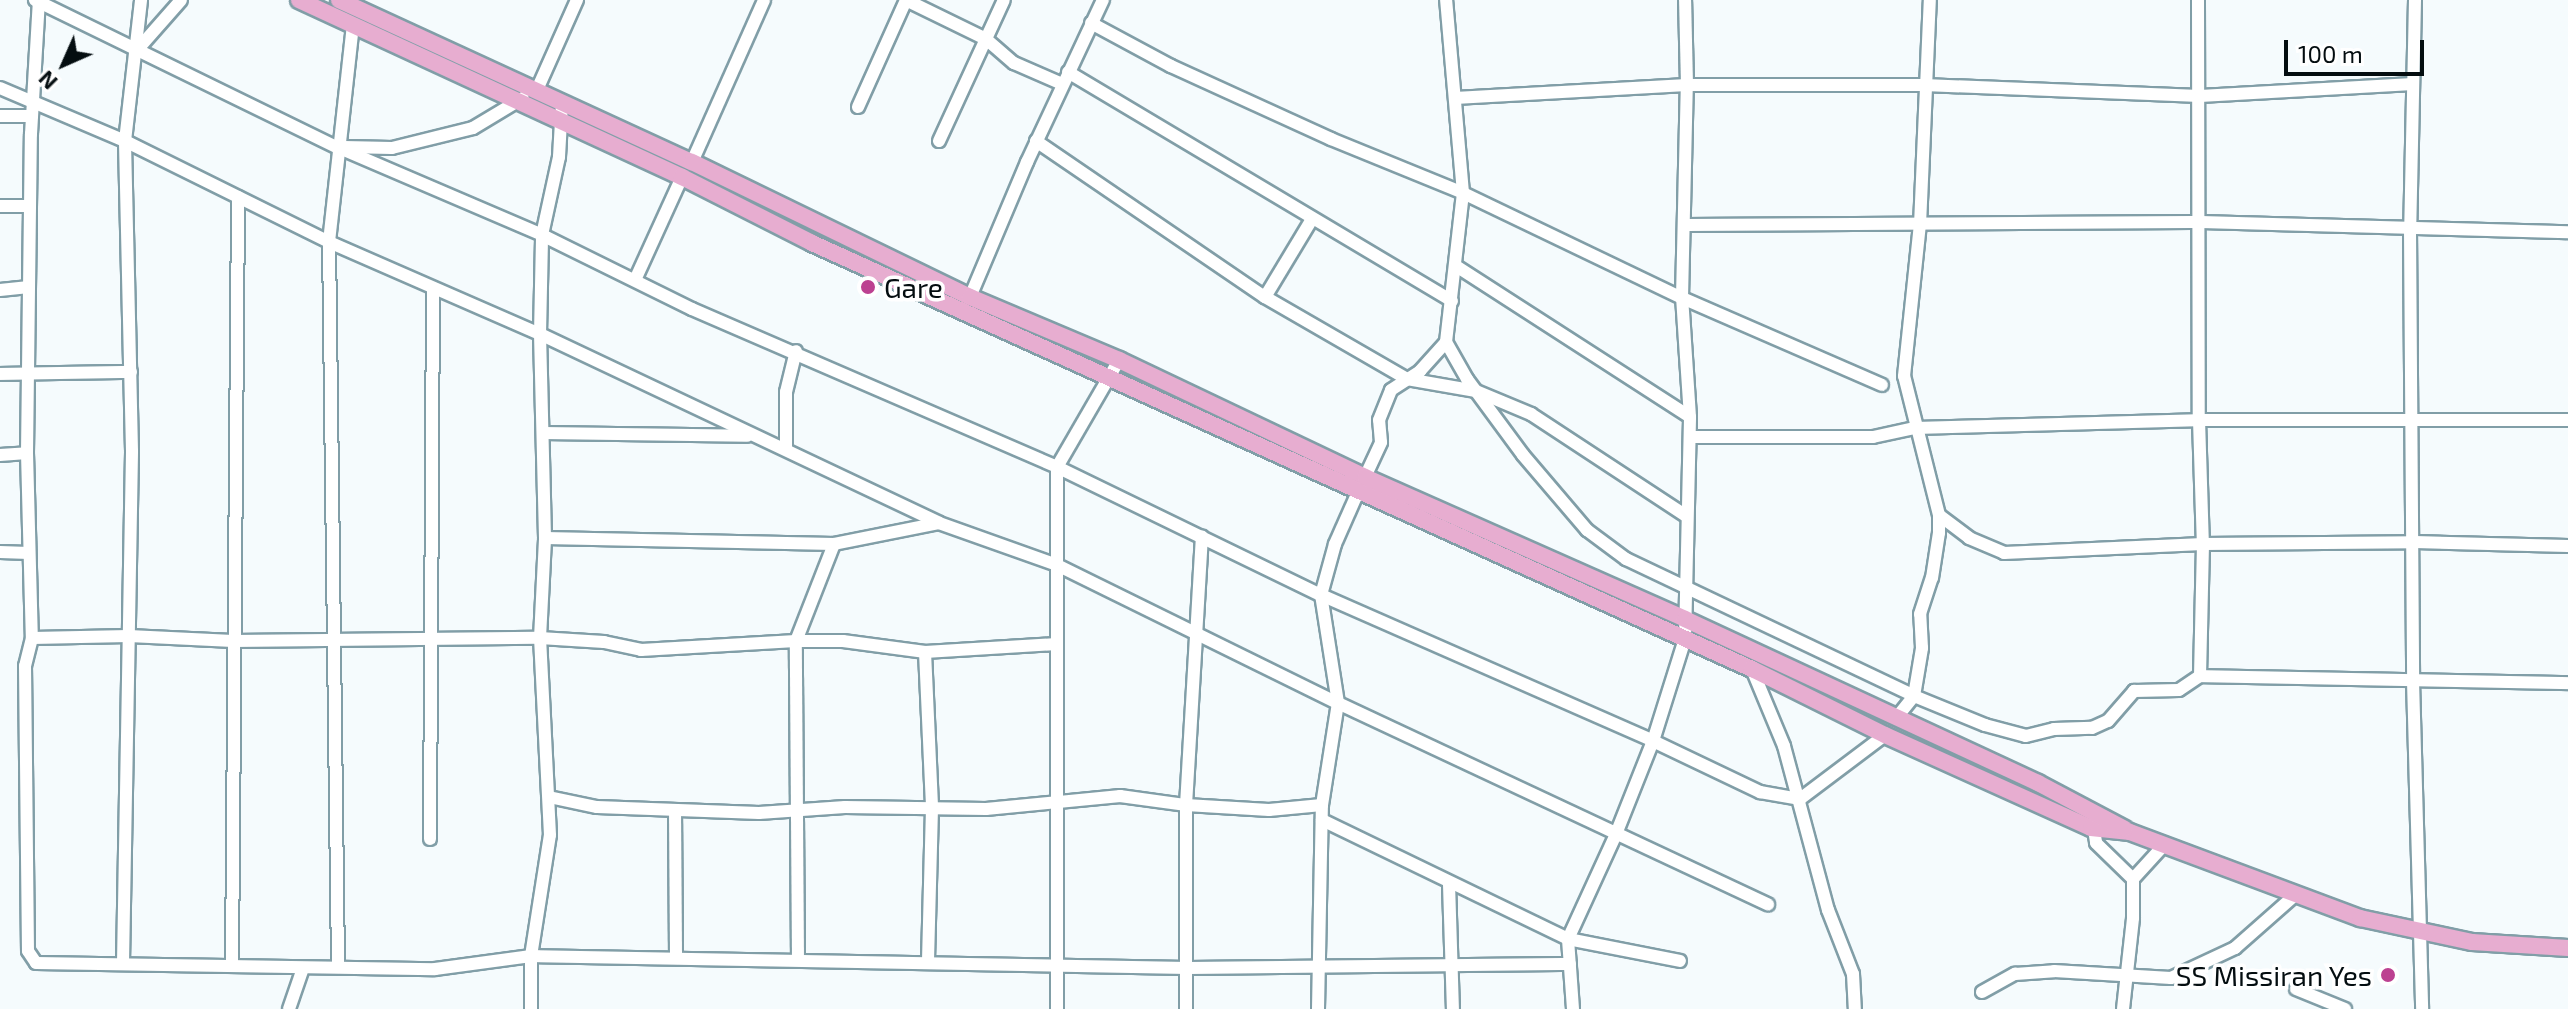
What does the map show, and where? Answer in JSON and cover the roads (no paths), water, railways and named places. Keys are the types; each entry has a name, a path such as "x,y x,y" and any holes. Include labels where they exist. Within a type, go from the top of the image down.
{"main road":[{"path":"299,0 518,104 682,177 812,243 967,305 1119,360 1362,484 1885,735 2094,820 2165,844 2294,896 2419,932 2472,942 2568,948"},
{"path":"339,0 692,162 1111,377 1685,619 1897,717 2094,820"}],"street":[{"path":"123,963 131,372 125,141 138,49 141,0"},
{"path":"138,49 181,0"},
{"path":"337,147 392,148 473,128 518,104 533,91 577,0"},
{"path":"692,162 764,0"},
{"path":"858,107 906,0 986,39 1014,63 1065,78 1452,301"},
{"path":"939,141 1004,0"},
{"path":"967,305 1036,141 1103,0"},
{"path":"1318,1009 1322,805 1338,703 1321,595 1335,544 1381,442 1379,420 1391,390 1420,371 1446,342 1463,193 1446,0"},
{"path":"1573,1009 1568,939 1616,834 1653,741 1685,639 1689,592 1686,516 1690,417 1682,298 1686,225 1685,0"},
{"path":"1897,717 1914,696 1922,648 1920,614 1932,578 1939,515 1904,376 1920,225 1930,0"},
{"path":"2198,0 2201,222 2199,420 2203,544 2200,676"},
{"path":"2415,0 2410,230 2415,542 2413,681 2422,1009"},
{"path":"1570,964 1188,968 531,956 435,969 36,963 28,951 25,666 32,638 26,374 37,1 337,147 542,235 692,309 796,351 1057,467 1321,595 1653,741 1760,792 1800,799 1885,735"},
{"path":"1091,23 1171,66 1331,139 1463,193 1682,298 1882,385"},
{"path":"338,966 329,242 337,147 353,26"},
{"path":"1455,98 1687,85 1924,85 2200,96 2413,84"},
{"path":"0,88 32,110 125,141 329,242 540,334 939,523 1057,565 1338,703 1768,904"},
{"path":"531,1009 531,956 550,835 540,638 545,538 540,334 542,235 559,157 562,104"},
{"path":"0,116 32,110"},
{"path":"1036,141 1265,297 1407,379 1476,391 1531,414 1686,516"},
{"path":"635,280 682,177"},
{"path":"232,966 238,197"},
{"path":"0,206 30,206"},
{"path":"1265,297 1312,219"},
{"path":"1686,225 2201,222 2568,232"},
{"path":"1456,266 1690,417"},
{"path":"0,290 29,287"},
{"path":"430,839 434,639 433,289"},
{"path":"1446,342 1476,391 1587,530 1626,559 1689,592 1914,696 1985,725 2026,736 2054,729 2092,728 2108,721 2134,691 2179,690 2200,676 2568,683"},
{"path":"786,448 786,392 796,351"},
{"path":"1057,1009 1057,467 1119,360"},
{"path":"0,374 131,372"},
{"path":"1690,437 1873,437 1915,428 2199,420 2568,420"},
{"path":"543,433 754,436"},
{"path":"0,455 27,453"},
{"path":"1939,515 1969,538 2004,553 2203,544 2415,542 2568,546"},
{"path":"545,538 834,544 939,523"},
{"path":"1186,1009 1186,805 1199,636 1202,536"},
{"path":"798,959 796,641 834,544"},
{"path":"0,552 29,553"},
{"path":"32,638 129,636 233,641 540,638 604,642 641,650 843,641 925,652 1057,644"},
{"path":"925,652 932,808 928,963"},
{"path":"1752,669 1784,746 1828,910 1853,974 1855,1009"},
{"path":"549,797 597,807 759,813 986,809 1057,799 1120,796 1186,805 1269,810 1322,805"},
{"path":"675,810 676,958"},
{"path":"1322,820 1568,939 1680,961"},
{"path":"2094,820 2096,843 2133,879"},
{"path":"2123,1009 2124,976 2133,918 2133,879 2165,844"},
{"path":"1449,884 1453,1009"},
{"path":"1982,992 2015,974 2054,971 2171,978 2235,948 2294,896"},
{"path":"289,1009 303,968"},
{"path":"2296,989 2345,1009"}],"place":[{"name":"Gare","path":"868,287"},
{"name":"SS Missiran Yes","path":"2388,975"}]}
